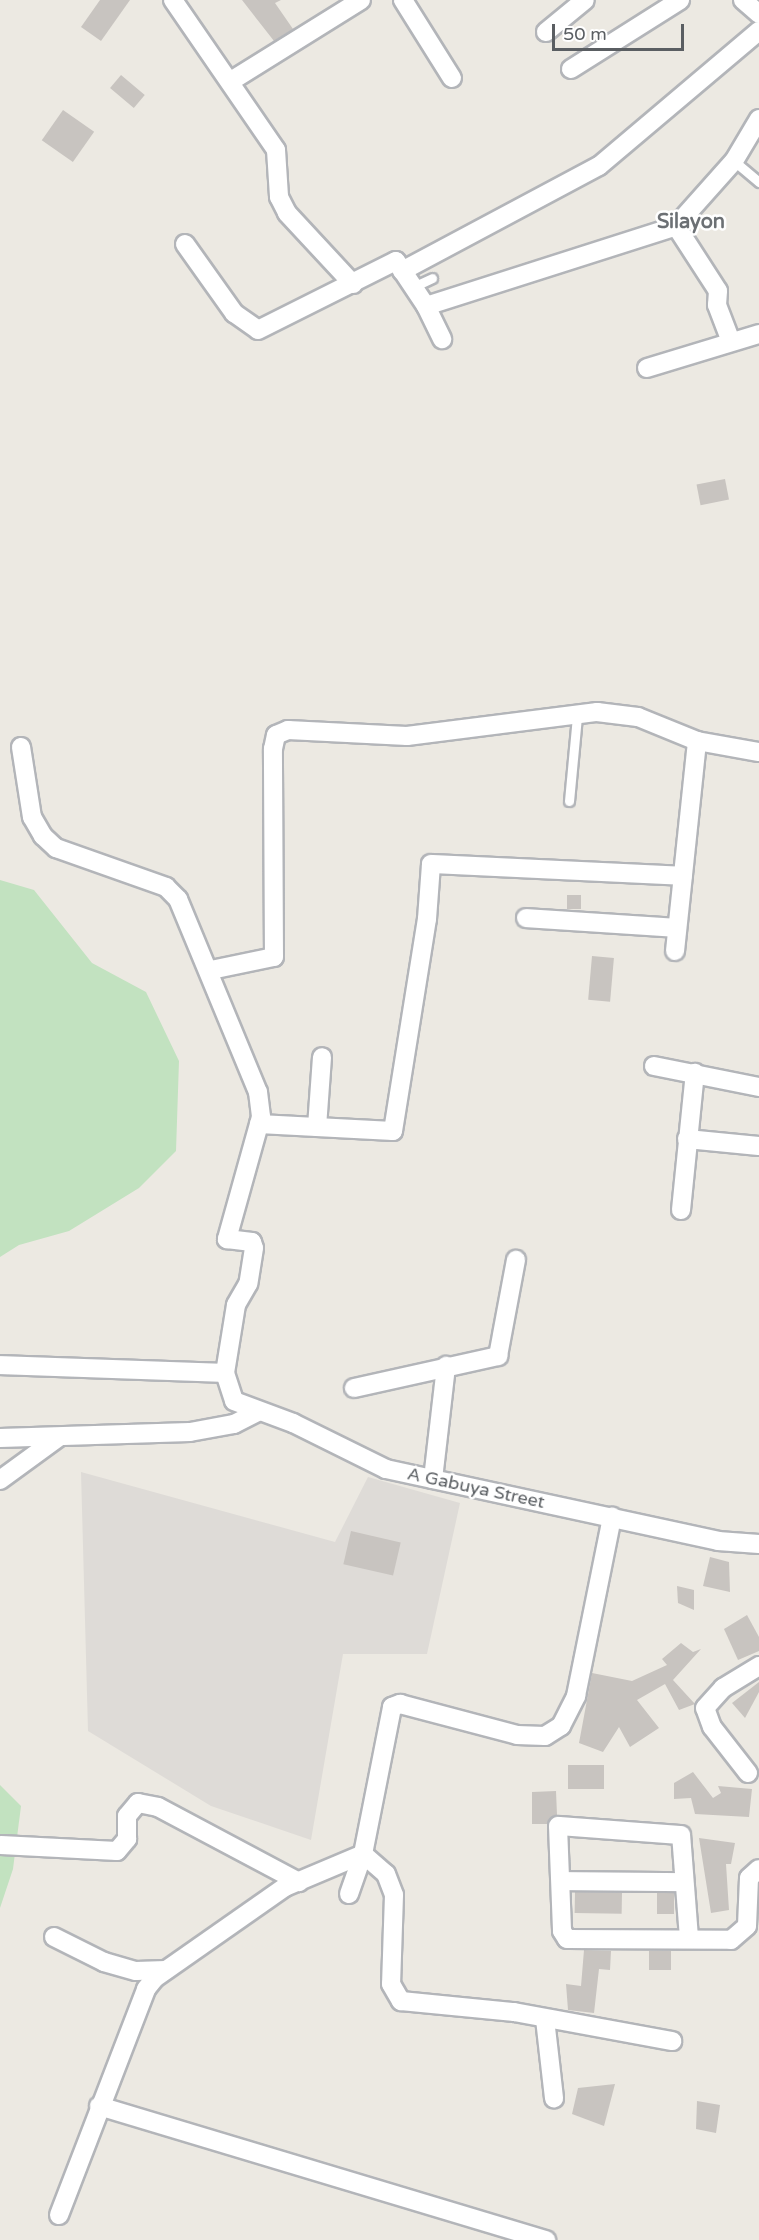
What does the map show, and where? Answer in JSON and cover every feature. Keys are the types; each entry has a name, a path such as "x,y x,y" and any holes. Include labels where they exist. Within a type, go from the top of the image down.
{"street":[{"path":"173,0 231,81 276,150 279,197 287,213 353,284"},
{"path":"231,81 361,0"},
{"path":"403,0 452,78"},
{"path":"546,32 585,0"},
{"path":"571,69 680,0"},
{"path":"743,0 759,14"},
{"path":"402,271 599,166 759,31"},
{"path":"426,306 676,226 734,161 759,119"},
{"path":"676,226 718,291 717,304 731,341"},
{"path":"185,244 234,313 258,330 396,261 426,306 442,339"},
{"path":"647,368 759,334"},
{"path":"211,970 264,962 274,957 276,948 273,749 276,735 288,730 407,736 597,712 638,717 697,741 759,752"},
{"path":"675,951 697,741"},
{"path":"0,1365 225,1373 236,1305 249,1284 254,1248 252,1242 227,1239 259,1124 258,1092 211,970 178,899 166,887 56,848 43,836 32,817 21,747"},
{"path":"259,1124 393,1131 427,919 429,866 683,876"},
{"path":"526,918 678,928"},
{"path":"317,1127 322,1057"},
{"path":"654,1066 759,1087"},
{"path":"681,1210 695,1073"},
{"path":"687,1140 759,1146"},
{"path":"354,1388 498,1356 516,1260"},
{"path":"433,1479 446,1366"},
{"name":"A Gabuya Street","path":"225,1373 234,1401 258,1412 293,1423 386,1469 718,1541 759,1544"},
{"path":"0,1437 190,1432 234,1424 258,1412"},
{"path":"0,1480 58,1437"},
{"path":"349,1894 363,1854 392,1707 400,1704 516,1735 545,1736 561,1726 576,1696 612,1517"},
{"path":"748,1773 712,1727 705,1708 723,1688 759,1666"},
{"path":"1,1845 117,1851 127,1839 127,1816 138,1803 158,1807 299,1882"},
{"path":"689,1938 680,1834 561,1825 557,1828 562,1931 567,1939 731,1940 741,1935 747,1926 749,1878 759,1869"},
{"path":"59,2215 99,2106 146,1989 166,1970 240,1917 299,1882 363,1854"},
{"path":"363,1854 386,1874 394,1895 391,1984 401,2001 545,2019 672,2041"},
{"path":"561,1881 683,1882"},
{"path":"54,1937 104,1962 136,1971 166,1970"},
{"path":"545,2019 554,2098"},
{"path":"99,2106 546,2240"}],"lane":[{"path":"734,161 759,182"},
{"path":"413,287 432,278"},
{"path":"569,801 577,716"}],"shaded area":[{"path":"81,1472 335,1542 368,1477 460,1503 427,1654 343,1654 311,1840 211,1806 88,1731"}],"green space":[{"path":"0,880 34,890 92,963 146,992 179,1061 176,1151 139,1188 69,1231 19,1245 0,1257"},
{"path":"0,1785 21,1806 13,1869 0,1908"}],"building":[{"path":"100,0 130,0 101,41 81,27"},
{"path":"242,0 281,0 275,3 293,29 274,41"},
{"path":"121,75 145,95 134,108 110,88"},
{"path":"63,110 94,132 73,162 42,140"},
{"path":"725,479 729,500 701,505 697,485"},
{"path":"567,895 581,895 581,909 567,909"},
{"path":"592,956 614,958 610,1002 588,1000"},
{"path":"351,1531 401,1542 393,1576 343,1564"},
{"path":"710,1557 729,1562 730,1592 703,1586"},
{"path":"677,1586 694,1590 694,1610 678,1603"},
{"path":"747,1615 759,1637 759,1651 738,1660 724,1629"},
{"path":"681,1643 693,1652 701,1649 673,1680 695,1704 679,1710 665,1684 637,1700 659,1728 630,1747 619,1727 603,1752 579,1743 592,1673 632,1681 667,1665 662,1659"},
{"path":"759,1682 759,1692 745,1718 732,1703"},
{"path":"568,1765 604,1765 604,1789 568,1789"},
{"path":"693,1772 713,1798 721,1793 718,1786 752,1789 749,1817 695,1814 691,1798 674,1799 674,1783"},
{"path":"556,1791 557,1815 547,1824 532,1824 532,1792"},
{"path":"699,1838 735,1843 731,1864 726,1864 729,1910 711,1913"},
{"path":"575,1892 622,1893 622,1914 575,1913"},
{"path":"657,1893 674,1893 674,1914 657,1914"},
{"path":"584,1950 611,1951 610,1970 599,1969 594,2013 568,2010 566,1984 581,1986"},
{"path":"649,1951 671,1951 671,1970 649,1970"},
{"path":"615,2084 604,2126 572,2114 578,2088"},
{"path":"697,2101 720,2105 716,2133 696,2129"}],"district":[{"name":"Silayon","path":"691,222"}]}
